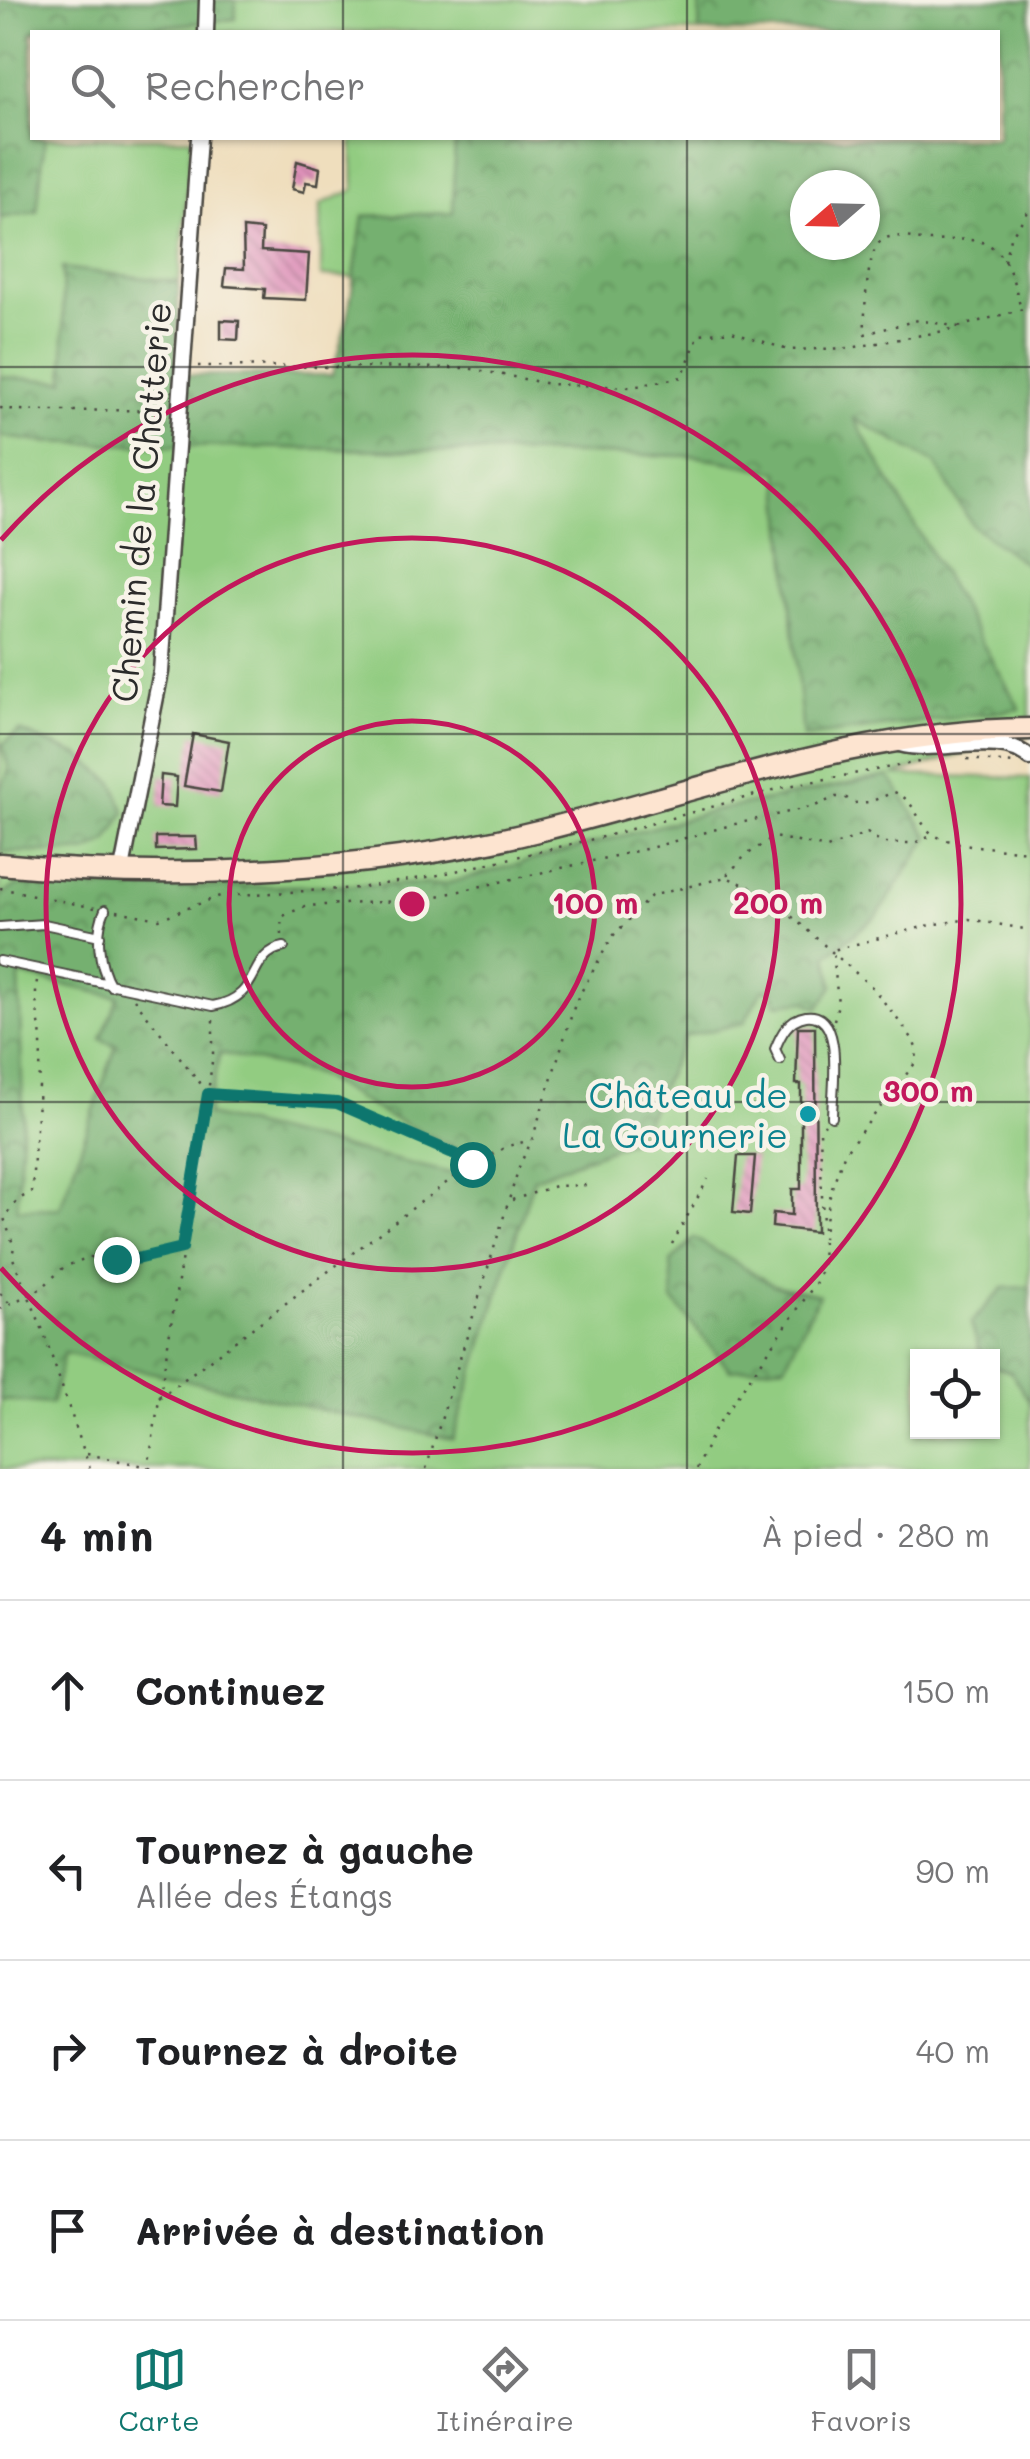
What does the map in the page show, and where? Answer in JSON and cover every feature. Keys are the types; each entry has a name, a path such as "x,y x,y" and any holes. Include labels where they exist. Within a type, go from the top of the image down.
{"main road":[{"path":"0,864 122,869 274,868 360,862 452,849 540,830 790,762 890,742 1030,729"}],"street":[{"path":"206,30 207,0"},
{"name":"Chemin de la Chatterie","path":"122,869 161,672 199,140"},
{"path":"890,742 917,749 1004,744 1030,758"}],"lane":[{"path":"106,910 100,936 105,975 111,986"},
{"path":"0,927 44,924 100,936"},
{"path":"0,961 213,1006 231,1003 244,993 256,967 271,950 284,947"},
{"path":"780,1060 776,1049 787,1025 800,1017 818,1016 831,1032 832,1116"}],"path":[{"path":"1003,262 1010,238 1030,209"},
{"path":"960,328 918,320 865,334 864,312 876,246 883,239 953,238 990,246 1010,271 1021,311"},
{"path":"184,366 467,368 549,384 632,387 682,377 699,334 732,331 788,350 820,351 960,328 1030,307"},
{"path":"0,408 34,412 180,412"},
{"path":"284,947 281,917 305,906 420,900 617,856 836,798 853,804 894,792 902,795 932,835 966,846 1030,852"},
{"path":"426,1469 520,1164 532,1140 576,1001 612,937 652,896 726,876 744,856 774,838 827,848 867,833 883,843 893,840 914,844 932,835"},
{"path":"726,876 765,893 832,950 896,1014 918,1050 916,1062 901,1084 846,1152 831,1190 823,1238"},
{"path":"0,888 106,910"},
{"path":"832,950 930,924 969,919 1030,930"},
{"path":"831,1032 838,1004 832,950"},
{"path":"40,970 35,993 41,1050 32,1192 17,1200 4,1218 14,1247 12,1256 42,1328 90,1469"},
{"path":"126,989 208,1094 337,1103 472,1164"},
{"path":"148,1468 208,1094 213,1006"},
{"path":"696,1469 714,1430 815,1284 822,1268 820,1130 832,1116"},
{"path":"158,1399 472,1164 508,1146 532,1140"},
{"path":"672,1244 708,1179"},
{"path":"508,1202 555,1186 588,1185"},
{"path":"0,1308 42,1288 64,1267 89,1257 132,1260 182,1248"},
{"path":"0,1293 10,1303"},
{"path":"85,1453 159,1469"}],"green space":[{"path":"0,0 700,0 699,30 30,30 30,140 192,140 179,282 63,269 65,382 0,377"},
{"path":"0,0 235,0 236,19 126,30 30,30 30,140 45,140 37,212 0,218"},
{"path":"700,0 1030,0 1030,567 973,526 935,463 854,419 1020,709 803,737 779,472 696,456 41,442 0,436 0,377 65,381 62,268 179,282 176,375 332,375 348,316 363,216 453,213 455,140 1000,140 1000,30 699,30"},
{"path":"352,140 455,140 454,213 364,216 354,277 321,276 321,204 354,190"},
{"path":"852,417 935,463 973,525 1030,567 1030,734 893,775 1030,778 1030,1469 0,1469 0,436 41,442 696,456 779,472 804,737"},
{"path":"19,731 79,755 114,783 125,812 107,842 86,852 2,852 0,790 9,770 2,745"},
{"path":"889,776 929,837 877,916 827,955 833,986 819,1008 804,1001 777,1004 773,991 762,990 744,1023 685,1036 638,1138 534,1178 453,1439 64,1353 51,1404 0,1400 0,896 18,885 137,888 445,884 713,811","holes":["19,975 118,997 101,1039 116,1046 60,1208 17,1209 23,1115","220,1053 316,1074 387,1116 478,1158 458,1175 207,1115"]},
{"path":"694,1238 773,1285 819,1295 785,1365 730,1370 673,1300 671,1262"},
{"path":"1030,1287 1030,1403 1011,1372 1000,1368 1000,1349 979,1349 971,1323 1003,1288"}],"building":[{"path":"297,161 320,168 318,184 306,182 304,192 292,189"},
{"path":"243,228 262,230 261,251 309,254 306,300 264,298 265,289 224,286 226,268 244,269"},
{"path":"221,320 239,321 238,340 221,339"},
{"path":"193,734 229,741 221,792 184,786"},
{"path":"161,775 177,777 175,807 159,806"},
{"path":"156,837 196,837 197,849 156,850"},
{"name":"Château de La Gournerie","path":"798,1027 815,1027 816,1232 772,1227 773,1213 792,1215 792,1189 801,1189 801,1084 796,1084"},
{"path":"738,1156 755,1156 750,1214 733,1212"}],"place":[{"name":"Château de La Gournerie","path":"808,1114"}],"route":[{"path":"116,1259 132,1260 182,1248 208,1094 337,1103 472,1164"}]}
